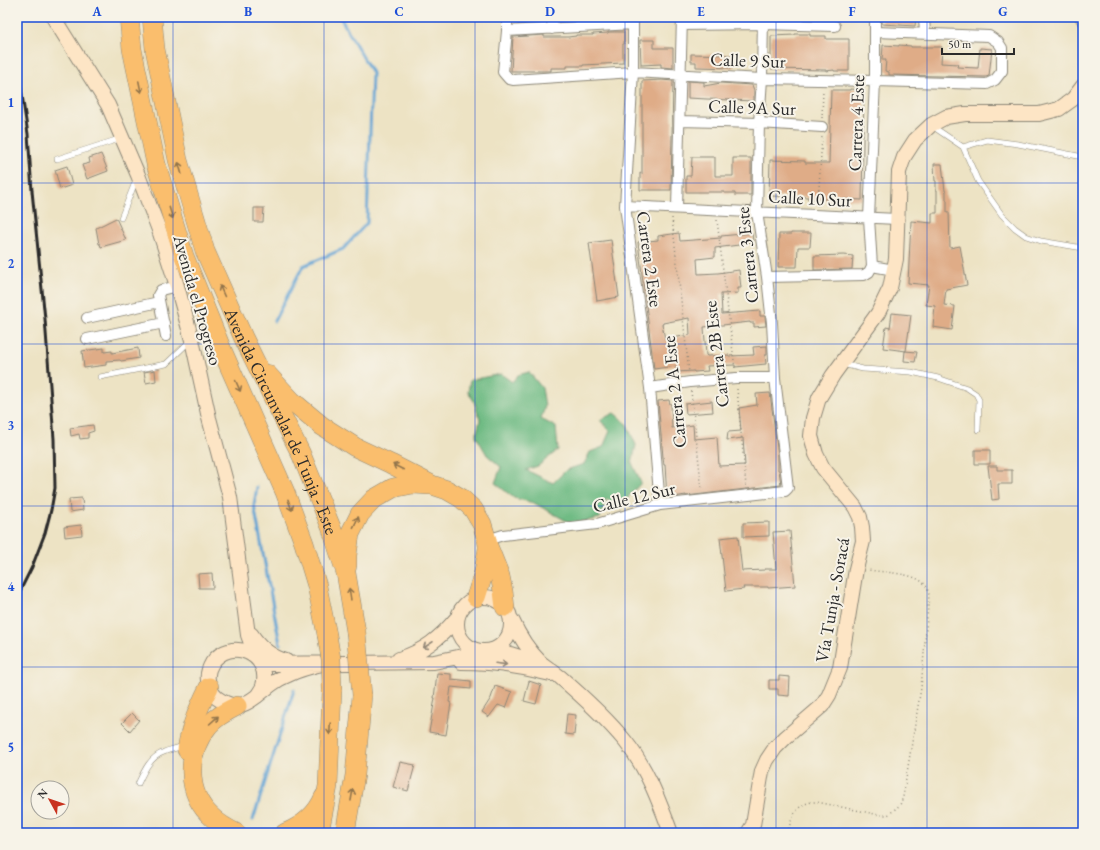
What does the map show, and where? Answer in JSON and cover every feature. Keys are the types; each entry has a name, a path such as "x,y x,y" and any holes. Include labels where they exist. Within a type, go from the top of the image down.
{"highway":[{"name":"Avenida Circunvalar de Tunja - Este","path":"129,17 132,49 156,164 184,256 222,350 286,492 317,586 331,659 332,690 328,786 320,833"},
{"name":"Avenida Circunvalar de Tunja - Este","path":"152,17 155,49 178,160 205,251 244,339 301,454 331,527 346,573 356,632 362,695 355,775 345,833"},
{"path":"244,339 271,378 292,401 322,426 355,447 432,485 447,490 461,498 473,509 482,524 500,576 508,613"},
{"path":"346,573 350,534 360,514 374,499 393,488 413,484 432,485"},
{"path":"476,597 484,572 488,543"},
{"path":"209,687 200,706 187,745 188,771 193,801 210,833"},
{"path":"236,833 224,827 212,818 202,805 188,771 200,736 210,723 222,713 237,706"},
{"path":"285,833 300,825 313,814 322,801 328,786"}],"main road":[{"name":"Avenida el Progreso","path":"53,17 108,105 123,137 159,230 177,286 192,340 209,418 230,497 248,635 259,660"},
{"name":"Vía Tunja - Soracá","path":"748,833 753,825 762,771 767,760 775,748 822,706 829,695 840,668 856,569 863,541 862,527 860,517 855,507 823,468 816,454 811,436 813,418 819,398 833,375 878,313 890,288 896,259 900,172 904,156 915,140 931,125 946,117 965,114 1039,114 1059,109 1073,99 1083,86"},
{"path":"390,662 416,653 434,642 446,631 461,609 476,597 488,597 498,600 508,613 519,636 529,651 542,664 560,676 601,715 626,742 642,765 671,833"},
{"path":"434,662 488,651 504,644 511,633 508,613"},
{"path":"456,618 457,631 462,641 471,649 520,657 542,664"},
{"name":"Avenida el Progreso","path":"224,651 239,635 246,619"},
{"path":"246,619 251,635 259,645 269,654 281,660 294,663"},
{"path":"326,663 307,667 289,674 272,684 248,703 237,706 225,704 215,697 209,687 207,677 210,666 216,657 224,651 236,649 247,651 259,660 294,663 434,662 498,663 529,668 560,676"},
{"path":"257,696 263,686 264,680 264,675 259,660"}],"street":[{"path":"507,17 507,31 633,20"},
{"path":"552,28 553,17"},
{"name":"Carrera 4 Este","path":"872,266 869,218 875,81 875,17"},
{"path":"875,32 924,33 924,17"},
{"name":"Carrera 2 Este","path":"633,20 633,72 625,206 650,388 660,505"},
{"name":"Carrera 3 Este","path":"763,20 762,79 758,123 758,212 767,277 772,323 775,378 788,488"},
{"path":"674,208 680,122 682,21 811,21 835,26"},
{"name":"Calle 9 Sur","path":"507,31 503,72 509,79 513,80 633,72 762,79 987,84 995,80 1002,72 1002,48 998,42 989,36 924,33"},
{"name":"Calle 9A Sur","path":"680,122 758,123 822,127"},
{"name":"Calle 10 Sur","path":"625,206 897,219"},
{"path":"767,277 864,275 869,272 872,266 894,270"},
{"path":"166,336 158,295 161,290 177,286"},
{"path":"87,318 159,302"},
{"path":"87,339 164,323"},
{"path":"650,388 690,382 736,378 775,378"},
{"name":"Calle 12 Sur","path":"488,543 503,535 597,524 660,505 747,494 785,491 788,488"}],"lane":[{"path":"931,125 963,147 978,181 1002,215 1015,228 1026,236 1041,241 1083,248"},
{"path":"57,159 123,137"},
{"path":"963,147 987,140 1083,156"},
{"path":"121,218 138,175"},
{"path":"100,377 166,364 192,340"},
{"path":"841,364 863,369 911,372 938,378 968,388 976,394 979,400 978,430"},
{"path":"138,784 145,769 154,757 164,751 173,750 187,745"}],"path":[{"path":"818,215 823,80"},
{"name":"Carrera 2 A Este","path":"674,208 690,382 703,500"},
{"name":"Carrera 2B Este","path":"716,210 736,378 747,494"},
{"path":"788,833 789,825 798,808 810,802 817,802 880,815 888,815 900,805 903,797 921,688 929,595 928,588 922,581 912,576 856,569"}],"green space":[{"path":"529,372 542,388 545,406 541,419 556,427 558,450 538,466 526,470 553,483 566,470 584,464 590,452 603,447 610,431 600,420 614,413 626,423 636,445 632,463 641,483 629,496 622,508 606,499 600,518 572,524 534,503 514,498 495,483 501,467 487,455 476,436 480,420 474,401 468,392 470,380 501,374 512,382 518,375"}],"building":[{"path":"519,17 526,17 526,23 518,24"},
{"path":"882,17 916,17 915,26 882,24"},
{"path":"608,32 624,32 623,63 567,66 567,68 551,68 551,71 511,71 513,37 544,35 544,37 568,37"},
{"path":"795,34 826,36 826,39 849,39 849,71 771,69 771,36"},
{"path":"640,40 654,40 654,48 673,48 673,68 661,67 661,64 641,65"},
{"path":"883,45 942,47 941,63 958,64 957,67 977,68 980,48 992,49 989,76 889,75 889,72 885,71 886,60 882,60"},
{"path":"691,54 735,55 734,68 696,67 696,62 691,62"},
{"path":"642,81 673,81 671,190 640,190 640,173 642,174"},
{"path":"688,81 704,82 704,86 721,83 752,85 754,90 754,101 688,98"},
{"path":"831,90 864,90 862,200 844,199 844,201 808,199 808,197 769,196 770,160 805,161 805,163 829,163"},
{"path":"101,154 108,171 87,179 82,165 90,163 89,158"},
{"path":"692,157 715,157 715,176 733,176 733,158 751,158 751,195 735,195 735,193 724,192 686,192 686,176 691,176"},
{"path":"934,164 942,164 947,200 947,212 949,212 950,248 960,246 967,285 946,289 944,305 955,306 952,330 933,327 935,306 926,305 929,285 908,283 911,221 932,223 932,213 937,213 937,190"},
{"path":"67,166 72,185 60,189 55,170"},
{"path":"254,208 264,208 263,222 254,222"},
{"path":"116,218 126,240 101,247 96,228"},
{"path":"679,233 680,241 721,238 721,236 752,233 753,242 715,248 715,257 697,259 698,274 739,270 741,288 738,288 738,293 721,294 722,314 760,311 760,316 765,316 766,326 754,327 754,323 750,322 704,327 706,355 754,355 753,347 767,346 767,355 765,355 766,364 735,367 735,365 707,366 708,371 694,372 676,372 676,366 654,369 638,242 658,240 658,236","holes":["689,318 690,335 665,339 662,324"]},
{"path":"811,233 810,247 798,247 797,267 778,267 779,234"},
{"path":"611,240 619,297 597,301 589,243"},
{"path":"814,256 853,256 852,269 814,270"},
{"path":"892,313 911,315 906,351 883,348 886,327 890,328"},
{"path":"104,348 104,352 112,351 112,353 138,348 139,358 121,361 106,361 106,365 84,368 82,351"},
{"path":"905,351 917,352 915,362 904,361"},
{"path":"155,370 156,381 146,383 144,372"},
{"path":"770,393 781,485 667,498 658,401 669,400 671,404 672,428 693,425 694,439 717,437 719,466 745,465 743,438 727,440 728,432 741,431 739,408 757,405 756,394"},
{"path":"712,401 713,412 686,414 685,404"},
{"path":"93,425 94,431 88,433 88,438 80,439 79,434 71,436 70,428"},
{"path":"975,450 990,450 990,464 975,464"},
{"path":"988,466 997,466 997,470 1012,470 1012,484 998,484 999,499 992,500"},
{"path":"82,498 83,510 70,512 69,499"},
{"path":"769,522 769,536 743,537 743,523"},
{"path":"81,525 82,535 65,537 64,527"},
{"path":"790,531 795,586 768,588 743,587 744,589 726,591 720,538 738,536 742,571 776,569 773,532"},
{"path":"212,573 213,588 199,588 198,574"},
{"path":"437,673 451,674 451,679 471,681 471,689 451,687 449,702 451,703 446,735 429,732 435,698"},
{"path":"779,676 790,677 789,696 778,695 778,689 769,689 769,680 779,680"},
{"path":"529,681 541,685 536,704 524,701"},
{"path":"495,686 512,692 506,708 498,705 489,717 482,712 491,698"},
{"path":"132,713 139,720 130,731 122,723"},
{"path":"567,714 576,715 574,735 565,734"},
{"path":"400,762 415,765 408,791 393,787"}],"waterway":[{"path":"274,321 303,266 343,249 367,223 372,73 340,17"},
{"path":"257,487 254,505 280,644"},
{"path":"253,820 294,690"}],"railway":[{"path":"17,73 20,82 28,134 32,191 45,319 54,439 55,488 45,533 32,567 17,597"}]}
